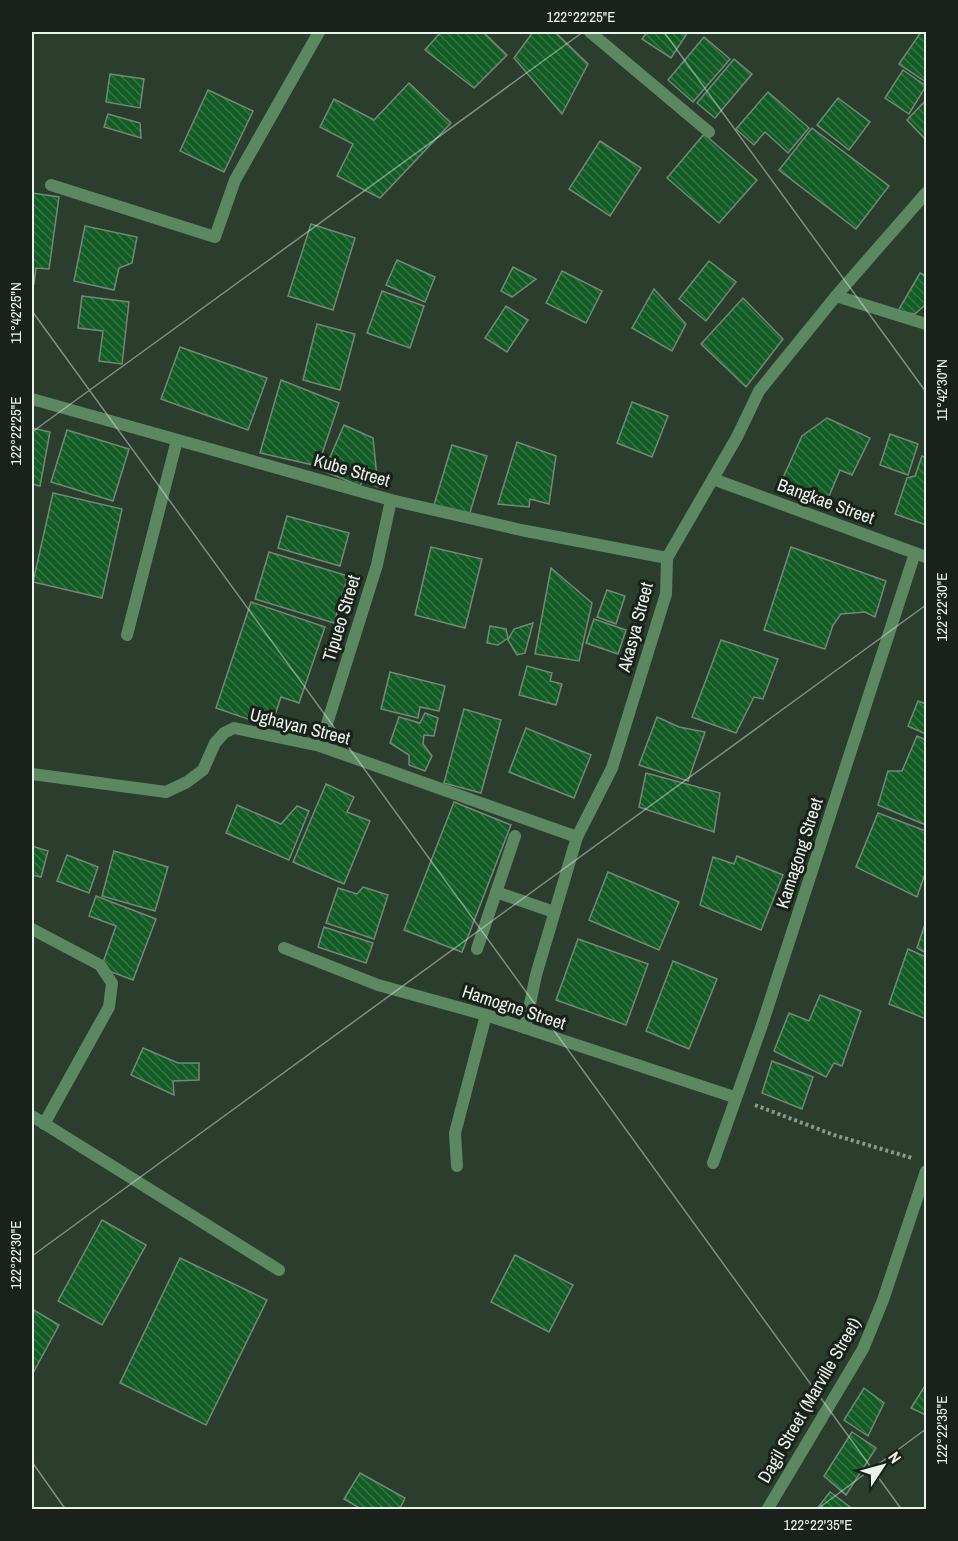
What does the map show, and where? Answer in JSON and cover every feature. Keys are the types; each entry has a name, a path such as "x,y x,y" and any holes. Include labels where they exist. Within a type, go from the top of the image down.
{"street":[{"path":"51,185 215,237 234,180 319,32"},
{"path":"590,32 709,132"},
{"name":"Akasya Street","path":"525,1028 536,975 577,837 612,768 666,594 667,558 713,479 759,390 927,193"},
{"path":"837,296 927,324"},
{"name":"Kube Street","path":"32,399 391,500 520,530 667,558"},
{"path":"127,635 177,440"},
{"name":"Bangkae Street","path":"713,479 921,555"},
{"name":"Tipueo Street","path":"320,746 377,565 391,500"},
{"name":"Kamagong Street","path":"713,1163 921,555"},
{"name":"Ughayan Street","path":"32,774 166,792 187,782 202,770 215,742 224,733 234,728 320,746 577,837"},
{"path":"477,949 515,836"},
{"path":"496,892 555,912"},
{"path":"32,929 100,965 112,984 109,1007 44,1124"},
{"name":"Hamogne Street","path":"284,948 378,985 486,1015 735,1097"},
{"path":"457,1166 455,1133 486,1015"},
{"path":"32,1116 279,1270"},
{"name":"Dagil Street (Marville Street)","path":"767,1509 863,1349 883,1300 927,1171"}],"path":[{"path":"735,1097 834,1135 916,1160"}],"building":[{"path":"441,32 483,32 507,55 474,88 425,50"},
{"path":"533,32 555,32 588,64 562,114 514,58"},
{"path":"647,32 688,32 671,58 642,39"},
{"path":"921,32 926,32 926,82 899,64"},
{"path":"704,37 730,59 693,102 668,80"},
{"path":"734,59 752,74 715,118 697,103"},
{"path":"903,70 926,86 909,114 885,98"},
{"path":"110,74 144,79 140,108 106,102"},
{"path":"409,83 451,123 380,198 337,176 353,144 320,127 334,99 374,120"},
{"path":"208,90 253,111 224,172 180,151"},
{"path":"768,92 809,128 788,153 765,132 754,145 736,129"},
{"path":"838,98 870,122 849,150 817,125"},
{"path":"926,100 926,140 907,120"},
{"path":"108,114 140,123 141,138 104,127"},
{"path":"812,128 889,186 856,229 779,170"},
{"path":"704,134 757,180 719,223 667,178"},
{"path":"600,141 641,168 610,216 569,189"},
{"path":"32,193 59,197 49,269 36,268 34,284 32,284"},
{"path":"311,224 355,238 333,310 288,296"},
{"path":"85,226 137,237 132,263 119,268 114,290 74,281"},
{"path":"397,260 435,277 425,302 386,285"},
{"path":"709,261 736,282 706,321 679,299"},
{"path":"513,267 536,279 512,297 501,291"},
{"path":"562,271 602,291 586,323 546,303"},
{"path":"920,273 926,276 926,319 925,305 915,314 898,311"},
{"path":"654,289 686,324 672,351 632,328"},
{"path":"382,291 424,306 410,348 367,333"},
{"path":"82,296 129,302 122,364 99,361 103,331 78,328"},
{"path":"743,298 783,339 746,387 701,344"},
{"path":"506,306 528,320 507,352 485,338"},
{"path":"317,324 355,334 340,390 303,380"},
{"path":"180,347 267,378 248,430 161,399"},
{"path":"281,380 339,403 318,466 260,453"},
{"path":"632,402 668,416 652,457 617,443"},
{"path":"827,418 870,438 852,475 840,470 827,501 782,480 802,436"},
{"path":"344,425 373,438 378,487 363,480 360,486 324,471"},
{"path":"32,428 50,432 40,486 32,484"},
{"path":"67,430 129,449 113,501 51,482"},
{"path":"890,434 918,444 908,475 880,465"},
{"path":"517,442 556,456 549,504 530,499 529,507 498,504"},
{"path":"452,445 487,456 469,516 434,505"},
{"path":"922,456 926,458 926,525 895,514 907,478 915,476"},
{"path":"53,493 122,509 102,598 33,582"},
{"path":"287,516 349,533 340,566 278,548"},
{"path":"431,547 482,559 465,628 415,615"},
{"path":"791,547 886,581 875,617 865,612 841,614 833,625 825,649 764,630"},
{"path":"269,552 348,576 334,623 255,599"},
{"path":"551,568 592,603 579,661 535,654"},
{"path":"607,590 625,596 616,624 597,617"},
{"path":"251,602 325,627 299,703 281,697 271,727 216,708"},
{"path":"594,619 626,630 618,654 586,643"},
{"path":"533,623 525,653 517,655 508,640 514,629"},
{"path":"490,626 506,629 508,638 498,645 487,643"},
{"path":"721,640 778,659 763,699 754,697 736,733 692,717"},
{"path":"527,666 552,673 550,681 562,684 556,705 519,695"},
{"path":"390,672 445,686 439,711 420,707 418,718 381,709"},
{"path":"918,701 926,704 926,734 908,726"},
{"path":"464,709 501,720 481,793 444,783"},
{"path":"425,713 438,718 434,736 424,735 423,744 432,756 425,771 409,765 409,755 390,743 399,717 420,723"},
{"path":"657,717 679,727 705,732 688,781 639,765"},
{"path":"526,728 591,755 574,798 509,772"},
{"path":"917,736 926,740 926,825 878,805 888,771 902,771"},
{"path":"646,773 720,793 714,832 639,807"},
{"path":"326,784 354,797 347,812 370,821 344,884 293,862"},
{"path":"454,802 511,825 462,952 404,930"},
{"path":"237,805 281,824 297,806 309,811 289,860 226,833"},
{"path":"878,813 926,831 926,871 917,897 856,867"},
{"path":"32,846 48,851 41,877 32,875"},
{"path":"114,851 168,867 155,911 102,896"},
{"path":"67,855 98,867 89,893 57,881"},
{"path":"737,856 783,875 761,930 700,905 713,857 734,864"},
{"path":"608,872 679,902 659,950 589,920"},
{"path":"363,887 388,895 374,939 326,923 338,888 357,894"},
{"path":"96,896 156,919 133,980 101,968 116,926 89,916"},
{"path":"926,921 926,953 917,948"},
{"path":"324,927 373,943 366,963 318,947"},
{"path":"578,939 648,964 626,1025 556,1000"},
{"path":"908,949 926,957 926,1019 889,1004"},
{"path":"673,961 717,979 689,1049 646,1031"},
{"path":"820,995 861,1011 842,1066 834,1063 826,1077 774,1051 789,1013 809,1021"},
{"path":"143,1048 178,1063 199,1063 199,1080 173,1081 174,1095 131,1075"},
{"path":"772,1061 813,1077 802,1109 762,1093"},
{"path":"102,1220 146,1245 102,1325 58,1301"},
{"path":"515,1255 573,1285 549,1332 491,1302"},
{"path":"180,1258 267,1300 206,1425 120,1383"},
{"path":"32,1309 59,1325 32,1375"},
{"path":"926,1384 926,1415 911,1408"},
{"path":"864,1388 884,1403 868,1436 844,1420"},
{"path":"852,1432 876,1448 846,1495 824,1476"},
{"path":"360,1473 405,1498 399,1510 363,1510 344,1499"},
{"path":"830,1492 854,1510 816,1510"}]}
